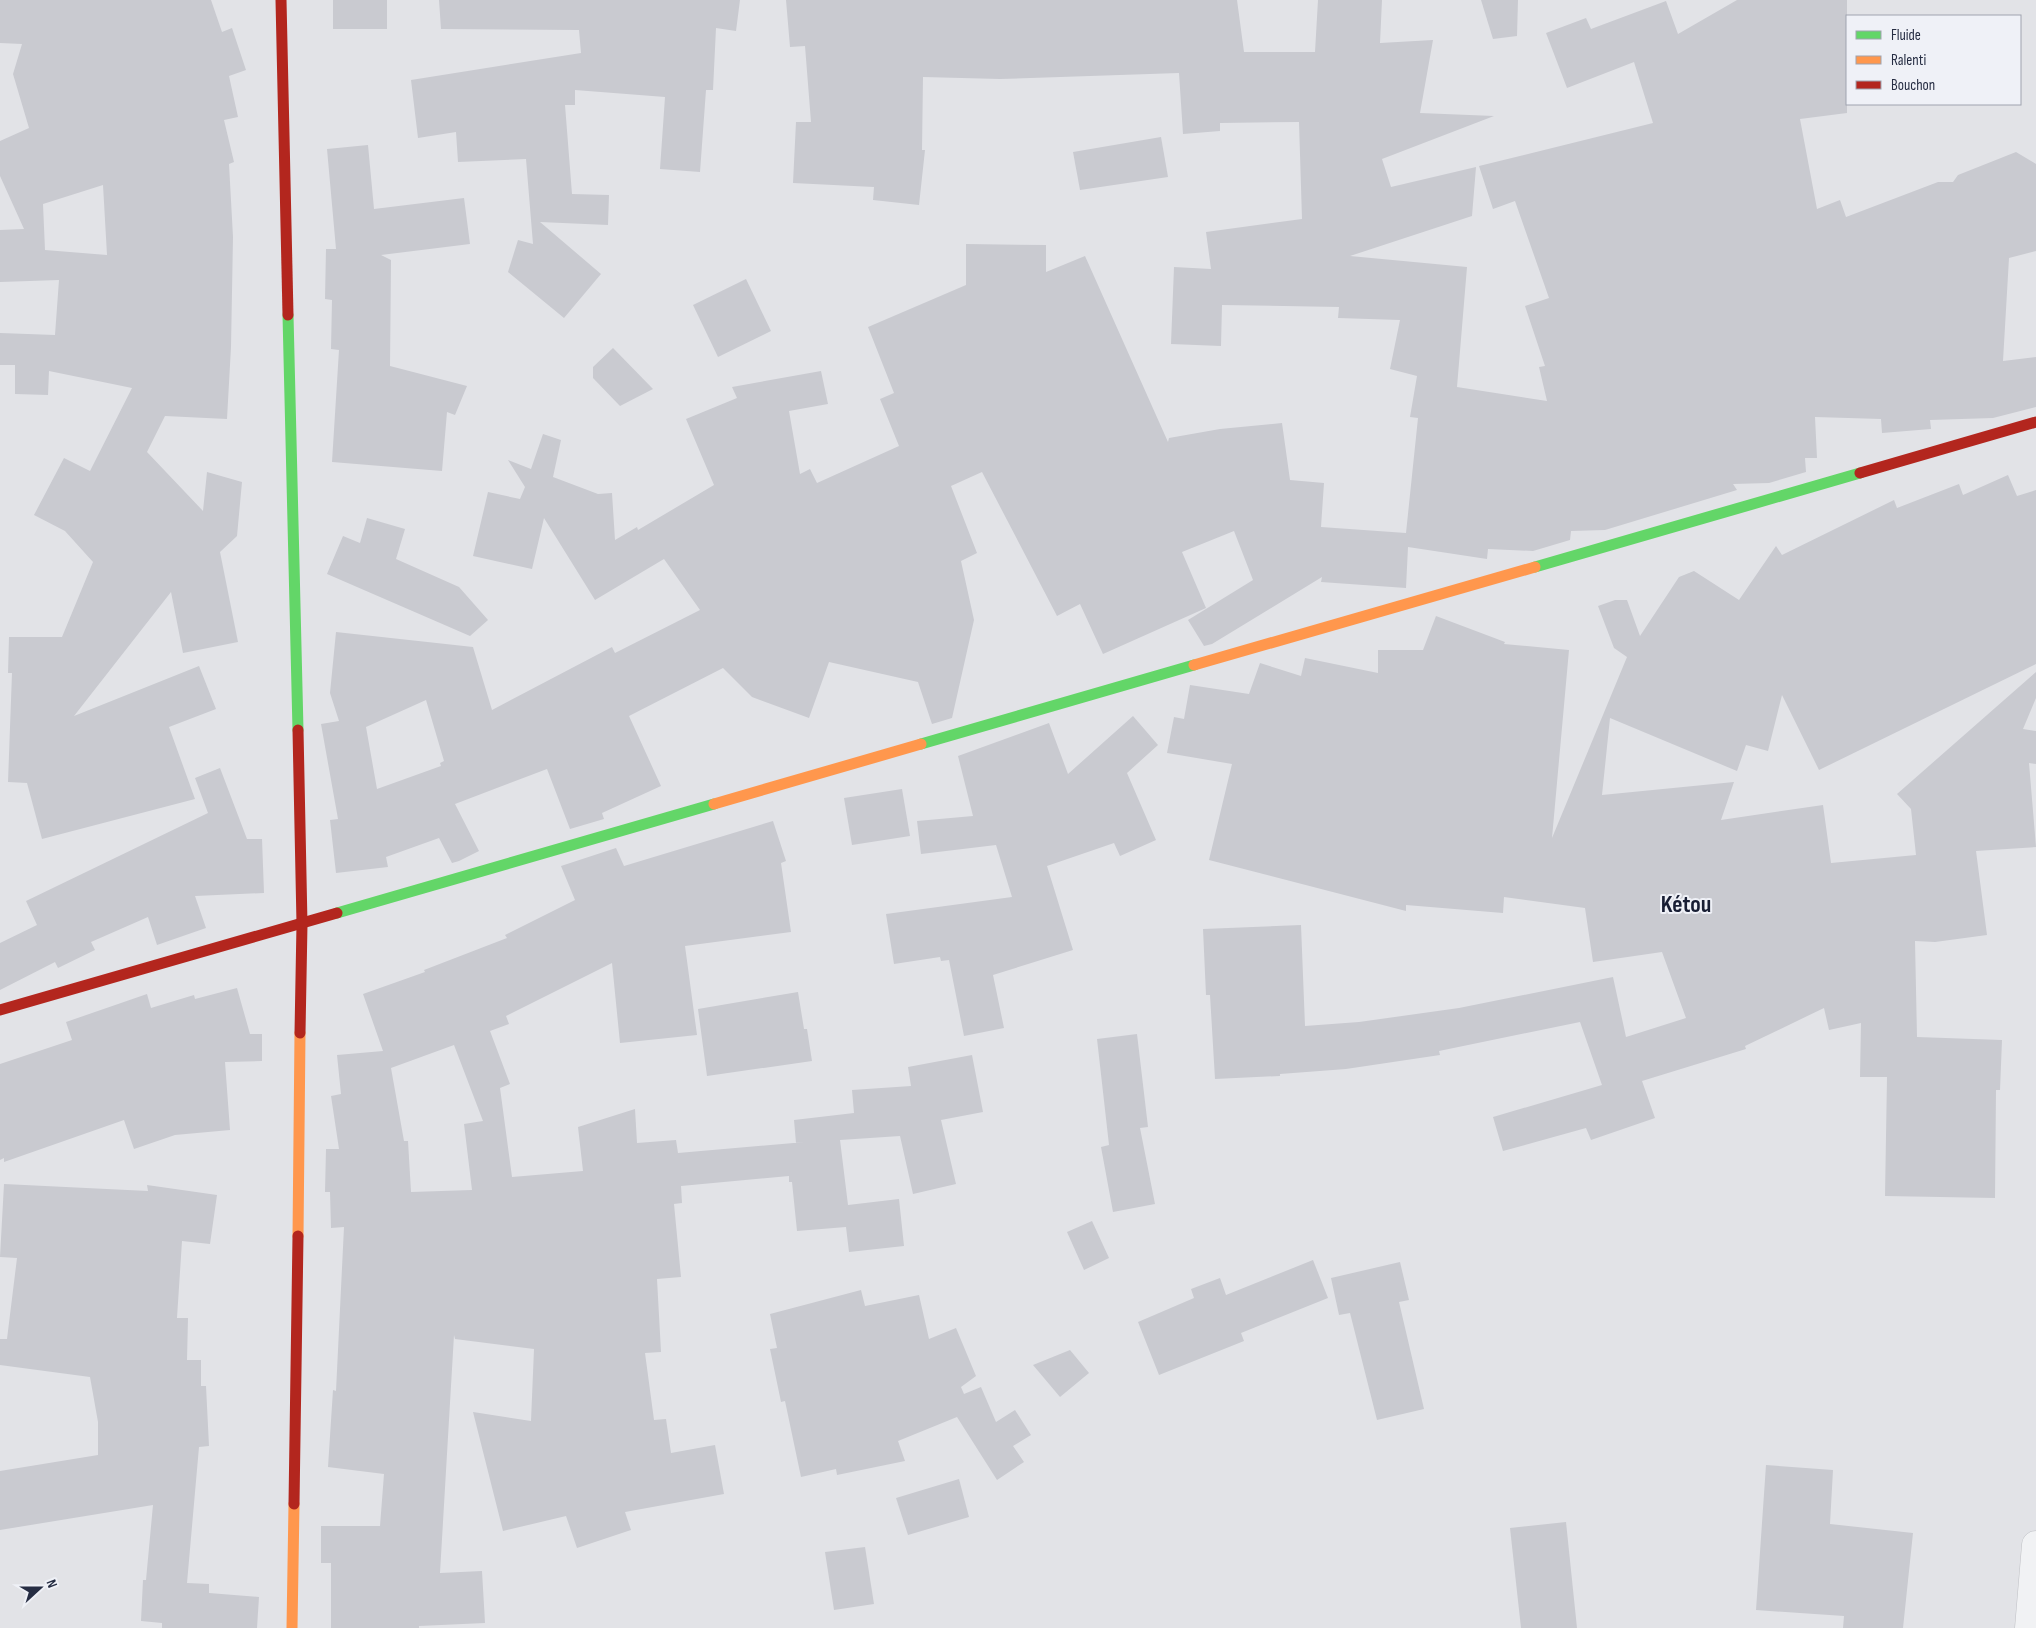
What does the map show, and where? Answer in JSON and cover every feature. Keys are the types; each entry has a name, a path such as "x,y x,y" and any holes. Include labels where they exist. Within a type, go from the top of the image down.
{"street":[{"path":"281,0 302,924 292,1628"},
{"path":"0,1010 2036,422"},
{"path":"2029,1628 2036,1545"}],"building":[{"path":"0,0 211,0 222,32 232,28 246,70 229,76 238,117 224,120 234,162 229,164 233,237 231,347 227,419 165,416 147,452 203,511 207,472 242,482 237,536 220,552 238,642 183,653 171,592 74,716 199,666 216,709 169,727 195,799 42,839 27,783 8,782 12,673 8,673 9,637 62,637 93,562 65,531 34,515 64,458 90,471 132,388 49,371 48,395 15,394 15,365 0,365 0,333 55,335 59,280 0,282 0,230 24,229 0,176 0,141 29,128 13,74 22,44 0,43","holes":["103,185 107,255 45,250 43,204"]},
{"path":"333,0 387,0 387,29 333,29"},
{"path":"439,0 740,0 736,31 716,28 713,90 706,90 700,172 660,169 665,97 575,90 575,105 565,105 572,194 609,195 608,225 540,222 601,274 564,318 508,272 518,240 533,244 526,159 458,162 456,132 418,138 411,80 581,53 579,30 441,29"},
{"path":"786,0 1237,0 1244,52 1315,52 1318,0 1382,0 1380,43 1433,40 1420,113 1494,116 1382,159 1391,187 1476,167 1472,216 1350,256 1467,267 1457,387 1547,401 1539,367 1545,366 1525,306 1549,298 1515,201 1493,209 1479,166 1653,123 1634,62 1567,88 1546,33 1586,18 1591,29 1666,1 1678,34 1737,0 1847,0 1847,113 1800,119 1817,209 1840,200 1846,217 1938,182 1953,182 1958,175 2016,152 2036,164 2036,251 2009,258 2003,361 2036,357 2036,407 1993,418 1930,420 1931,429 1882,433 1881,419 1815,417 1817,458 1805,458 1806,472 1769,483 1733,484 1737,490 1605,530 1571,531 1570,540 1533,551 1488,549 1487,559 1408,547 1406,588 1321,582 1322,577 1212,644 1204,646 1188,620 1253,580 1234,531 1182,552 1206,608 1103,654 1080,604 1057,616 982,472 951,486 977,553 961,561 974,620 952,718 932,724 918,682 829,662 809,718 752,697 723,668 629,716 661,786 602,813 604,819 570,829 547,769 455,804 479,851 459,861 452,863 439,838 386,857 388,867 336,873 330,820 338,819 321,724 339,721 330,693 336,632 473,647 492,710 612,647 615,653 700,610 664,559 595,600 544,518 532,569 473,556 488,492 520,499 525,487 508,460 531,469 543,434 561,440 553,477 598,494 612,493 615,540 637,527 638,530 714,485 686,419 737,398 732,387 821,371 828,404 789,411 800,474 810,469 817,483 899,446 880,399 894,393 868,327 966,285 966,244 1046,245 1046,272 1085,256 1168,442 1169,438 1220,429 1282,423 1290,480 1324,483 1321,527 1406,533 1418,418 1410,417 1417,376 1390,369 1400,320 1338,318 1339,307 1222,305 1221,346 1171,344 1174,267 1211,269 1206,232 1302,219 1299,122 1220,123 1220,131 1183,134 1179,73 1000,79 923,77 922,150 925,150 919,205 873,200 874,187 793,183 796,122 811,122 805,46 790,47","holes":["426,700 444,761 440,763 441,766 377,789 366,727"]},
{"path":"1481,0 1518,0 1517,36 1493,39"},
{"path":"1161,137 1168,177 1080,190 1073,152"},
{"path":"368,145 374,209 464,198 470,244 381,255 391,260 390,366 467,386 455,415 447,412 442,471 332,462 339,350 331,349 332,300 325,299 326,249 336,249 327,149"},
{"path":"746,279 771,331 718,357 693,305"},
{"path":"613,348 653,389 620,406 593,378 593,367"},
{"path":"2008,475 2017,496 2036,490 2036,664 1819,770 1782,695 1768,751 1746,745 1737,771 1610,718 1602,795 1734,782 1721,820 1823,805 1831,863 1916,855 1911,809 1897,794 2036,672 2036,698 2023,729 2036,731 2036,764 2029,763 2036,847 1976,851 1987,935 1935,942 1915,941 1917,1037 2002,1040 2000,1090 1996,1090 1995,1198 1885,1196 1887,1077 1860,1077 1861,1023 1829,1030 1824,1008 1745,1046 1746,1049 1642,1081 1655,1118 1591,1140 1586,1128 1503,1151 1493,1117 1602,1085 1580,1022 1439,1051 1440,1055 1346,1069 1280,1074 1280,1076 1215,1079 1210,995 1206,995 1203,929 1301,925 1305,1026 1359,1022 1459,1008 1613,977 1626,1037 1686,1018 1662,952 1593,962 1585,908 1504,897 1503,913 1406,905 1406,911 1209,860 1232,764 1167,753 1174,717 1184,719 1190,685 1249,694 1260,663 1301,676 1305,658 1378,673 1378,650 1423,650 1436,616 1505,642 1504,644 1569,650 1552,838 1627,657 1614,648 1598,606 1615,600 1627,600 1640,636 1679,577 1694,571 1739,600 1776,546 1782,555 1894,500 1897,508 1959,484 1963,495"},
{"path":"367,518 405,529 396,559 459,587 488,620 470,636 327,574 343,536 360,543"},
{"path":"1133,716 1158,745 1127,773 1156,840 1120,856 1114,843 1047,866 1073,950 993,975 1004,1028 964,1036 949,960 941,961 940,957 894,964 886,914 1012,897 996,845 921,854 917,821 973,816 958,756 1049,723 1068,774"},
{"path":"220,768 247,839 262,839 264,893 195,896 206,928 157,945 148,917 91,942 95,950 58,968 55,962 0,990 0,943 37,925 26,901 208,813 195,778"},
{"path":"902,789 910,836 852,845 844,798"},
{"path":"773,821 786,861 781,863 791,932 685,946 697,1035 620,1043 612,963 506,1016 509,1024 490,1031 510,1084 500,1088 512,1177 583,1171 578,1127 635,1109 637,1143 676,1140 678,1153 796,1143 794,1120 854,1113 852,1090 911,1086 908,1067 972,1055 983,1112 941,1120 956,1184 913,1194 900,1136 840,1140 848,1205 899,1199 904,1246 849,1252 846,1227 797,1231 792,1182 789,1182 789,1176 681,1186 682,1203 674,1204 681,1277 657,1279 661,1352 645,1353 654,1420 666,1419 671,1453 715,1445 724,1494 625,1512 631,1530 577,1548 566,1516 503,1531 473,1412 531,1421 534,1349 455,1339 454,1335 440,1573 482,1571 485,1623 419,1626 419,1628 331,1628 331,1563 321,1563 321,1526 380,1526 384,1474 328,1467 333,1390 336,1391 344,1227 331,1228 330,1192 325,1192 326,1149 339,1149 331,1096 341,1094 337,1055 383,1051 363,994 425,972 424,970 507,938 505,935 575,900 561,866 616,848 624,866","holes":["454,1045 483,1121 464,1124 472,1190 411,1192 408,1141 404,1141 391,1068"]},
{"path":"237,988 250,1034 262,1034 262,1061 225,1062 230,1130 175,1135 134,1149 124,1120 4,1162 4,1158 0,1160 0,1064 72,1040 66,1022 147,994 151,1008 194,995 195,999"},
{"path":"798,992 812,1061 707,1076 698,1009"},
{"path":"1137,1034 1148,1127 1140,1128 1155,1204 1113,1212 1101,1147 1109,1145 1097,1039"},
{"path":"4,1184 148,1191 147,1185 217,1195 210,1244 182,1241 177,1318 188,1318 187,1360 201,1360 201,1386 206,1386 209,1446 199,1447 187,1583 209,1584 209,1593 259,1597 257,1628 162,1628 162,1623 141,1621 143,1580 146,1580 153,1505 0,1530 0,1471 98,1455 98,1422 90,1377 0,1365 0,1339 7,1339 17,1258 0,1257"},
{"path":"1092,1221 1109,1258 1084,1270 1067,1232"},
{"path":"1313,1260 1328,1298 1241,1333 1244,1341 1159,1375 1138,1322 1194,1298 1191,1289 1220,1278 1226,1295"},
{"path":"1400,1262 1409,1300 1399,1302 1424,1409 1377,1420 1350,1313 1339,1315 1331,1278"},
{"path":"861,1290 865,1306 919,1295 929,1339 956,1328 976,1376 961,1387 964,1394 981,1387 996,1422 1015,1410 1031,1435 1013,1446 1024,1462 997,1480 957,1417 898,1441 905,1461 837,1475 836,1469 801,1477 785,1401 781,1402 770,1349 777,1348 770,1314"},
{"path":"1070,1350 1089,1373 1060,1397 1033,1365"},
{"path":"1766,1465 1833,1470 1830,1524 1913,1533 1903,1628 1843,1628 1844,1616 1756,1610"},
{"path":"959,1479 969,1517 908,1535 896,1498"},
{"path":"1566,1522 1577,1628 1521,1628 1510,1528"},
{"path":"865,1547 874,1604 834,1610 825,1552"}],"traffic: fast":[{"path":"288,315 298,730"},
{"path":"1535,567 1860,473"},
{"path":"921,744 1194,665"},
{"path":"337,913 714,804"}],"traffic: slow":[{"path":"1194,665 1535,567"},
{"path":"714,804 921,744"},
{"path":"298,1236 300,1033"},
{"path":"292,1628 294,1504"}],"traffic: jam":[{"path":"281,0 288,315"},
{"path":"1860,473 2036,422"},
{"path":"298,730 302,924 300,1033"},
{"path":"0,1010 337,913"},
{"path":"294,1504 298,1236"}],"district":[{"name":"Kétou","path":"1686,904"}]}
